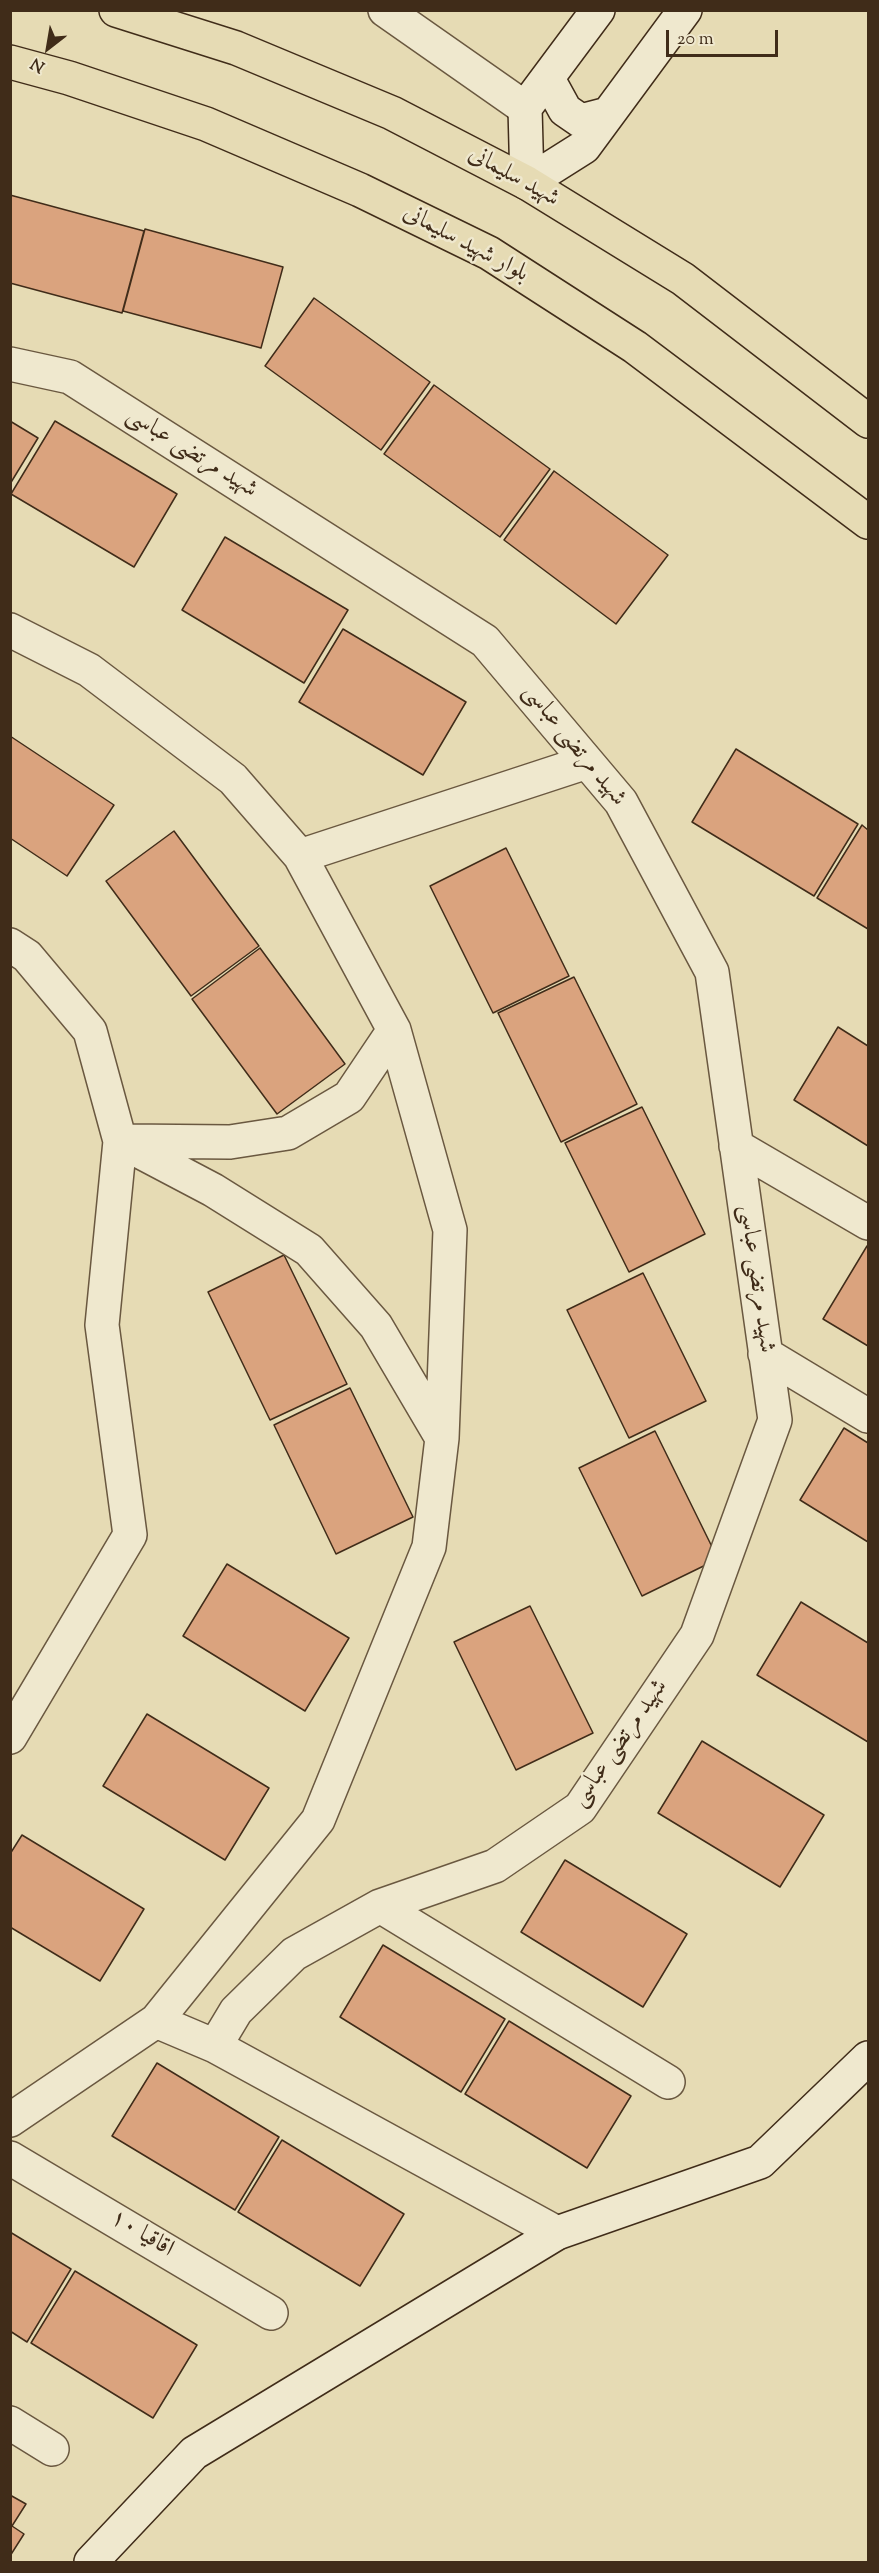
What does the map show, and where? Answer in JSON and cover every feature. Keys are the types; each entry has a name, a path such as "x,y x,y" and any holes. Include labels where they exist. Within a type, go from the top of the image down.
{"main road":[{"name":"شهید سلیمانی","path":"116,10 236,48 392,113 527,183 683,279 868,421"},
{"name":"بلوار شهید سلیمانی","path":"10,62 69,78 206,124 360,190 489,253 635,346 868,522"}],"street":[{"path":"385,10 525,108"},
{"path":"527,183 525,108 598,10"},
{"path":"527,183 584,147 685,10"},
{"path":"548,79 565,110 581,121 609,114"},
{"name":"شهید مرتضی عباسی","path":"10,364 70,377 485,641 621,802 712,972 775,1420 697,1635 580,1808 495,1866 381,1906 294,1954 236,2011 215,2046"},
{"path":"10,630 89,670 233,779 300,856 394,1030 450,1230 442,1438 429,1547 318,1820 156,2021 10,2120"},
{"path":"300,856 587,762"},
{"path":"10,945 27,956 90,1031 120,1141 102,1325 130,1535 10,1737"},
{"path":"120,1141 230,1142 288,1133 349,1097 394,1030"},
{"path":"120,1141 213,1190 309,1250 376,1326 442,1438"},
{"path":"736,1146 868,1223"},
{"path":"765,1354 868,1416"},
{"path":"381,1906 668,2082"},
{"path":"156,2021 215,2046 557,2233"},
{"path":"91,2562 194,2454 557,2233 760,2162 868,2058"},
{"name":"اقاقیا ۱۰","path":"10,2158 271,2313"},
{"path":"10,2422 52,2449"}],"building":[{"path":"10,195 144,231 122,313 10,283"},
{"path":"145,229 283,267 261,348 123,311"},
{"path":"314,298 430,382 381,450 265,366"},
{"path":"434,385 550,469 500,537 384,454"},
{"path":"10,421 38,438 10,484"},
{"path":"55,421 177,494 134,567 11,494"},
{"path":"554,471 668,555 616,624 504,540"},
{"path":"225,537 348,610 304,683 182,610"},
{"path":"343,629 466,702 423,775 299,702"},
{"path":"10,736 114,805 67,876 10,838"},
{"path":"736,749 858,824 814,896 692,822"},
{"path":"862,825 868,830 868,929 817,898"},
{"path":"174,831 259,946 191,996 106,881"},
{"path":"506,848 569,976 493,1013 430,886"},
{"path":"260,948 345,1064 277,1114 192,999"},
{"path":"574,977 637,1104 561,1142 498,1013"},
{"path":"838,1027 868,1046 868,1146 794,1100"},
{"path":"642,1107 705,1234 629,1272 565,1143"},
{"path":"868,1247 868,1346 823,1319"},
{"path":"284,1255 347,1384 270,1420 208,1292"},
{"path":"643,1273 706,1401 629,1438 567,1310"},
{"path":"350,1388 413,1517 336,1554 274,1425"},
{"path":"844,1428 868,1443 868,1542 800,1500"},
{"path":"655,1431 718,1559 642,1596 579,1468"},
{"path":"227,1564 349,1638 305,1711 183,1636"},
{"path":"801,1602 868,1643 868,1742 757,1675"},
{"path":"530,1606 593,1733 516,1770 454,1642"},
{"path":"147,1714 269,1788 225,1860 103,1786"},
{"path":"702,1741 824,1815 780,1887 658,1813"},
{"path":"22,1835 144,1909 100,1981 10,1927 10,1854"},
{"path":"565,1860 687,1934 643,2007 521,1932"},
{"path":"383,1945 505,2019 461,2092 340,2017"},
{"path":"509,2021 631,2096 587,2168 465,2094"},
{"path":"157,2063 279,2137 235,2210 112,2136"},
{"path":"282,2140 404,2214 360,2286 238,2212"},
{"path":"10,2232 71,2269 27,2342 10,2331"},
{"path":"75,2271 197,2345 153,2418 31,2343"},
{"path":"10,2495 26,2504 12,2526 24,2534 10,2556"}]}
